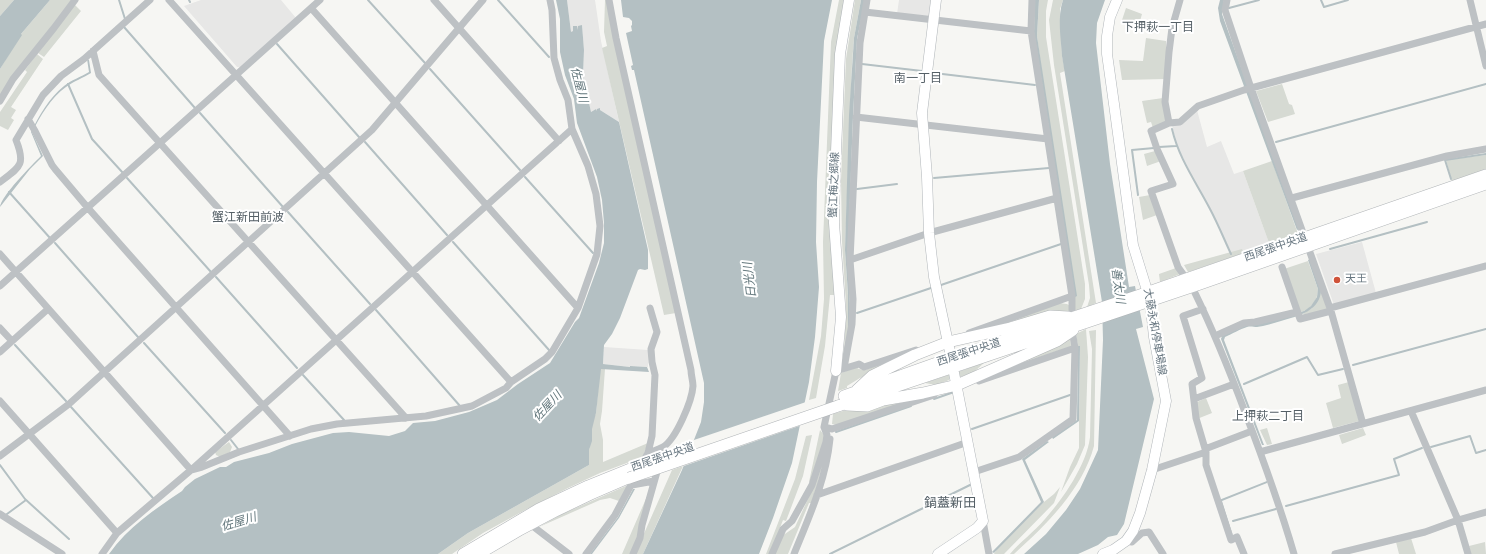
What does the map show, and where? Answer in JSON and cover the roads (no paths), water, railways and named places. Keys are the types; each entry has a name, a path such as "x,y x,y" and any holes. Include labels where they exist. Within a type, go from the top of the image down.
{"main road":[{"name":"蟹江梅之郷線","path":"840,369 841,317 834,224 835,176 840,54 849,0"},
{"path":"936,0 922,113 927,177 929,233 934,277 949,345"},
{"name":"大藤永和停車場線","path":"1103,554 1113,550 1126,541 1133,531 1152,470 1166,401 1154,337 1133,245 1107,54 1107,36 1110,17 1117,0"},
{"name":"西尾張中央道","path":"841,402 853,393 934,364 1076,317 1092,316 1145,298 1307,241 1486,175"},
{"name":"西尾張中央道","path":"1307,241 1486,184"},
{"path":"853,393 872,376 915,355 1050,316 1076,317"},
{"path":"841,402 850,406 867,406 883,400 957,385 1057,341 1076,317"},
{"name":"西尾張中央道","path":"479,554 530,524 592,493 630,477 1076,317"},
{"path":"938,554 977,528 983,521 954,373"},
{"name":"西尾張中央道","path":"462,554 540,510 588,486 630,477"}],"street":[{"path":"0,101 13,79 75,0"},
{"path":"0,182 18,169 21,160 20,151 16,140 32,125 43,95 61,76 93,51 150,0"},
{"path":"169,0 511,382"},
{"path":"0,286 320,0"},
{"path":"434,0 559,141"},
{"path":"0,456 69,404 372,130 483,0"},
{"path":"191,470 239,452 311,430 337,424 406,418 449,412 472,406 506,388 511,382 545,359 552,352 578,308 597,254 600,226 596,194 588,166 572,129 568,100 560,80 554,58 552,10 550,0"},
{"path":"609,0 616,38 691,370 693,387 680,426 664,447 642,524 640,538 633,554"},
{"path":"772,554 783,529 792,521 812,485 826,442 840,369 852,324 853,299 850,260 856,117 860,42 867,0"},
{"path":"1032,0 1031,31 1076,317"},
{"path":"1169,123 1165,102 1169,52 1172,28 1180,0"},
{"path":"1227,0 1225,10 1248,89 1292,198 1331,310 1363,424"},
{"path":"1470,0 1486,66"},
{"path":"310,8 578,308"},
{"path":"865,12 1031,31"},
{"path":"1183,274 1178,266 1151,191 1173,184 1151,131 1169,123 1180,122 1198,106 1248,89 1486,24"},
{"path":"93,51 100,75 406,418"},
{"path":"856,117 1048,139"},
{"path":"32,125 52,164 88,208 290,436"},
{"path":"102,554 117,533 191,470 572,129"},
{"path":"1292,198 1447,156 1486,149"},
{"path":"850,260 929,233 1057,198"},
{"path":"0,254 191,470"},
{"path":"1282,268 1300,319 1486,266"},
{"path":"1195,293 1215,336 1260,452 1280,506 1294,554"},
{"path":"840,369 859,364 864,367 933,344 949,345 1072,296"},
{"path":"586,554 615,515 630,477 648,453 652,436 655,375 651,349 656,332 650,308"},
{"path":"0,352 48,309"},
{"path":"1203,309 1183,316 1202,378 1192,384 1196,418 1206,450 1206,465 1231,540 1237,537 1244,554"},
{"path":"1215,336 1244,323 1298,314"},
{"path":"0,328 12,342"},
{"path":"974,472 1019,458 1074,419 1075,348 1073,336"},
{"path":"969,380 978,381 1075,348"},
{"path":"1194,399 1234,384"},
{"path":"828,428 936,395 957,385"},
{"path":"1260,452 1486,390"},
{"path":"0,401 117,533"},
{"path":"1410,411 1458,520 1468,554"},
{"path":"794,554 825,472 828,428"},
{"path":"1152,470 1252,431"},
{"path":"817,495 968,442"},
{"path":"648,453 664,447"},
{"path":"630,477 654,481"},
{"path":"1335,554 1425,532 1486,512"},
{"path":"1,517 62,554"},
{"path":"983,521 990,554"},
{"path":"530,524 569,554"},
{"path":"1126,541 1132,542 1142,533 1149,532 1163,554"}],"water":[{"path":"14,0 50,0 21,34 22,35 0,69 0,16"},
{"name":"佐屋川","path":"556,0 567,0 571,32 573,31 573,26 577,26 578,30 578,26 582,25 584,50 583,75 591,112 596,109 597,111 597,109 600,108 600,110 619,122 648,250 648,269 638,270 620,318 612,334 604,345 603,364 647,367 649,372 601,369 596,413 592,429 592,441 589,450 589,465 468,533 438,554 109,554 116,544 142,519 182,491 195,479 220,467 226,467 234,462 269,453 292,444 333,433 349,432 389,436 405,431 413,423 435,421 469,412 497,400 550,363 579,318 599,263 604,243 602,200 597,177 577,123 574,99 565,75 560,52 560,19"},
{"name":"日光川","path":"621,0 832,0 824,41 817,182 816,242 819,287 815,337 809,382 792,463 759,554 643,554 682,470 701,422 704,402 704,383 634,70 632,70 631,66 633,65 626,33 632,31 632,21 629,18 623,17"},
{"path":"861,0 865,0 857,39 849,224 850,326 848,327 848,294 845,250 849,115 854,38"},
{"path":"1035,0 1039,0 1037,36 1077,296 1075,297 1034,32"},
{"name":"善太川","path":"1063,0 1105,0 1097,23 1096,43 1110,164 1129,287 1135,286 1143,327 1136,329 1154,399 1124,524 1117,535 1108,537 1098,545 1078,554 1024,554 1046,534 1066,510 1080,489 1098,450 1103,340 1102,302 1062,56 1060,14"},
{"path":"1220,0 1224,0 1222,14 1299,229 1297,230 1220,21 1218,8"},
{"path":"87,59 89,60 91,73 69,85 55,96 42,114 32,132 43,156 30,169 0,207 11,188 41,156 31,132 41,114 49,102 64,86 89,72"},
{"path":"1310,259 1321,289 1317,303 1313,307 1288,319 1260,327 1244,328 1225,337 1224,340 1264,445 1262,445 1221,339 1222,336 1247,325 1260,324 1304,311 1311,306 1317,297 1318,289 1308,260"},
{"path":"1078,346 1080,346 1079,421 1053,439 1052,437 1077,420"},
{"path":"1047,441 1049,442 1025,460 1044,502 994,553 992,552 1041,502 1022,459"},
{"path":"1267,481 1267,483 1222,501 1233,536 1219,500"},
{"path":"633,489 635,489 619,518 592,554 590,554 618,517"}],"waterway":[{"path":"119,0 125,19"},
{"path":"368,0 425,63"},
{"path":"498,0 549,57"},
{"path":"1229,8 1259,0"},
{"path":"1321,0 1324,7 1348,0"},
{"path":"124,27 195,108"},
{"path":"277,44 359,137"},
{"path":"862,64 922,71"},
{"path":"430,69 520,170"},
{"path":"934,73 1035,85"},
{"path":"68,84 92,139 123,173"},
{"path":"1276,142 1486,84"},
{"path":"200,113 283,207"},
{"path":"1172,129 1183,160 1213,215 1231,254"},
{"path":"365,142 447,235"},
{"path":"1159,147 1176,146"},
{"path":"1138,195 1132,150 1154,148"},
{"path":"1451,179 1445,160 1486,154"},
{"path":"934,178 1049,168"},
{"path":"525,177 593,253"},
{"path":"127,178 211,272"},
{"path":"857,189 897,184"},
{"path":"9,192 50,238"},
{"path":"288,212 370,304"},
{"path":"1330,249 1427,222"},
{"path":"453,242 549,350"},
{"path":"55,243 138,337"},
{"path":"941,285 1061,244"},
{"path":"216,277 297,368"},
{"path":"857,313 931,288"},
{"path":"376,310 460,406"},
{"path":"1353,365 1486,329"},
{"path":"144,343 225,433"},
{"path":"15,345 66,401"},
{"path":"1244,384 1307,357 1318,375 1343,369"},
{"path":"303,375 344,420"},
{"path":"934,399 954,392"},
{"path":"972,429 1070,395"},
{"path":"836,432 911,406"},
{"path":"71,407 153,498"},
{"path":"1431,447 1470,436 1476,453 1486,450"},
{"path":"231,440 238,449"},
{"path":"1286,506 1399,475 1394,459 1422,448"},
{"path":"0,465 25,499 69,539"},
{"path":"830,554 972,484"},
{"path":"7,514 26,500"},
{"path":"1233,521 1276,509"}],"place":[{"name":"天王","path":"1337,280"}],"district":[{"name":"下押萩一丁目","path":"1158,28"},
{"name":"南一丁目","path":"918,79"},
{"name":"蟹江新田前波","path":"248,218"},
{"name":"上押萩二丁目","path":"1268,417"},
{"name":"鍋蓋新田","path":"950,504"}]}
